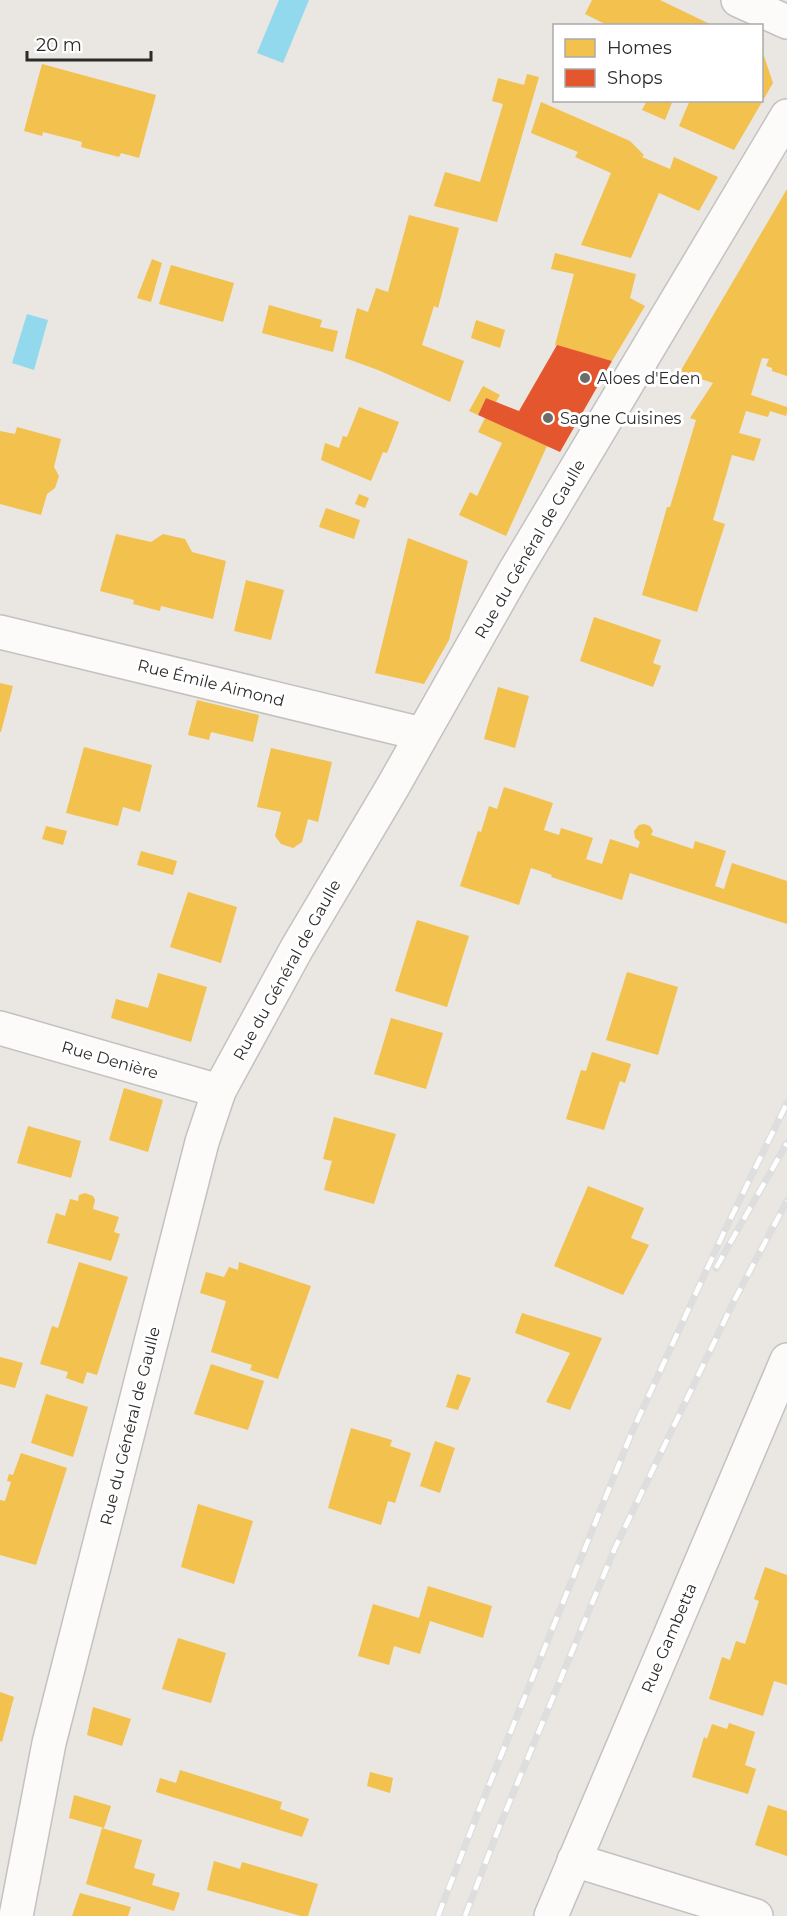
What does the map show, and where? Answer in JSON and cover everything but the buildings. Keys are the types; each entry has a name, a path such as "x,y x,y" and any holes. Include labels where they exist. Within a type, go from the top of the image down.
{"street":[{"path":"738,0 787,22"},
{"name":"Rue du Général de Gaulle","path":"16,1916 49,1743 199,1154 219,1091 297,948 392,788 515,571 787,116"},
{"name":"Rue Émile Aimond","path":"0,632 422,734"},
{"name":"Rue Denière","path":"0,1028 219,1091"},
{"name":"Rue Gambetta","path":"551,1916 787,1360"},
{"path":"574,1860 756,1916"}],"water":[{"path":"279,0 309,0 283,63 257,53"},
{"path":"27,314 48,320 34,370 12,363"}],"railway":[{"path":"438,1916 632,1432 725,1230 787,1103"},
{"path":"716,1268 787,1143"},
{"path":"465,1916 500,1825 615,1548 735,1299 787,1201"}],"place":[{"name":"Aloes d'Eden","path":"585,378"},
{"name":"Sagne Cuisines","path":"548,418"}]}
